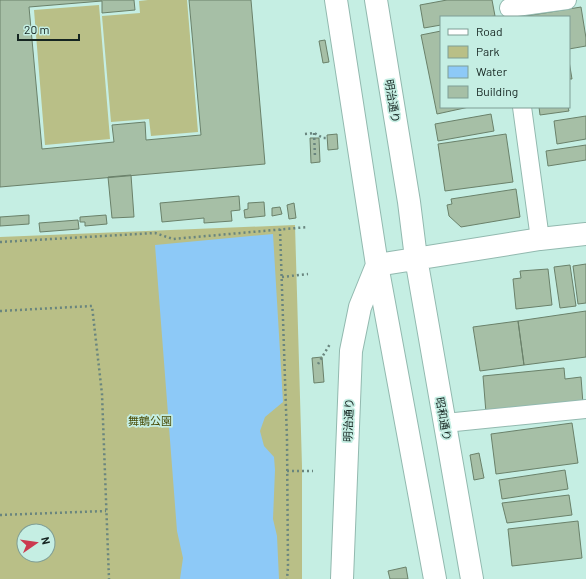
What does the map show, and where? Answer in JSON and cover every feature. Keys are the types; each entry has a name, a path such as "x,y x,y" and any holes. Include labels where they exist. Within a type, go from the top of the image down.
{"street":[{"path":"336,0 377,265 435,579"},
{"name":"明治通り","path":"376,0 409,202 416,258"},
{"path":"509,8 567,0"},
{"path":"522,108 540,239"},
{"path":"377,265 540,239 586,234"},
{"name":"昭和通り","path":"416,258 472,579"},
{"name":"明治通り","path":"342,579 351,351 360,307 377,265"},
{"path":"445,423 586,409"}],"path":[{"path":"305,134 314,133 323,138 328,138"},
{"path":"314,133 315,157"},
{"path":"0,242 155,233 173,239 308,227"},
{"path":"280,229 288,471 287,579"},
{"path":"282,277 308,274"},
{"path":"0,311 92,306 102,394 109,579"},
{"path":"288,471 313,471"},
{"path":"0,515 106,510"}],"green space":[{"path":"187,0 198,132 151,136 149,119 111,122 102,16 140,13 139,1"},
{"path":"99,5 110,139 45,145 34,10"},
{"name":"舞鶴公園","path":"295,225 302,466 302,579 0,579 0,237"}],"water":[{"path":"273,234 283,402 265,417 260,431 264,446 274,457 275,470 273,519 277,536 279,579 180,579 183,558 177,531 155,245"}],"building":[{"path":"0,0 134,0 135,10 102,13 102,1 29,7 42,149 114,142 112,125 145,122 146,140 201,135 189,0 251,0 265,164 0,187"},
{"path":"447,0 492,0 495,16 440,16 440,25 424,28 420,5"},
{"path":"581,7 586,46 570,49 570,16 526,16"},
{"path":"440,31 440,108 464,108 437,114 421,35"},
{"path":"325,40 329,62 323,63 319,41"},
{"path":"570,67 572,79 570,79"},
{"path":"539,108 568,108 569,111 540,115"},
{"path":"491,114 494,131 438,141 435,124"},
{"path":"586,116 586,139 557,144 554,121"},
{"path":"337,134 338,149 328,150 327,135"},
{"path":"506,134 513,182 445,191 438,144"},
{"path":"310,138 319,138 320,162 311,163"},
{"path":"586,145 586,160 548,166 546,151"},
{"path":"131,175 134,217 112,218 108,177"},
{"path":"516,189 520,217 461,227 449,216 447,205 452,204 451,199"},
{"path":"239,196 240,210 231,211 232,221 204,223 204,218 162,222 160,203"},
{"path":"264,202 265,216 245,218 244,210 248,209 248,203"},
{"path":"294,203 296,218 289,219 287,205"},
{"path":"280,207 282,214 272,216 272,208"},
{"path":"29,215 29,224 0,226 0,217"},
{"path":"106,215 107,224 85,226 85,222 80,222 80,217"},
{"path":"78,220 79,229 40,232 39,223"},
{"path":"586,264 586,303 578,304 573,266"},
{"path":"570,265 576,306 560,308 554,267"},
{"path":"548,269 552,305 516,309 513,279 521,278 520,271"},
{"path":"586,311 586,357 524,365 518,321"},
{"path":"518,321 524,365 480,371 473,327"},
{"path":"322,357 324,382 314,383 312,358"},
{"path":"564,368 565,379 581,377 583,404 486,413 483,376"},
{"path":"572,423 578,463 496,474 491,434"},
{"path":"479,453 484,478 474,480 470,455"},
{"path":"565,470 568,489 502,499 499,480"},
{"path":"569,495 572,515 507,523 502,503"},
{"path":"578,521 582,558 512,566 508,529"},
{"path":"406,567 408,579 390,579 388,571"}]}
